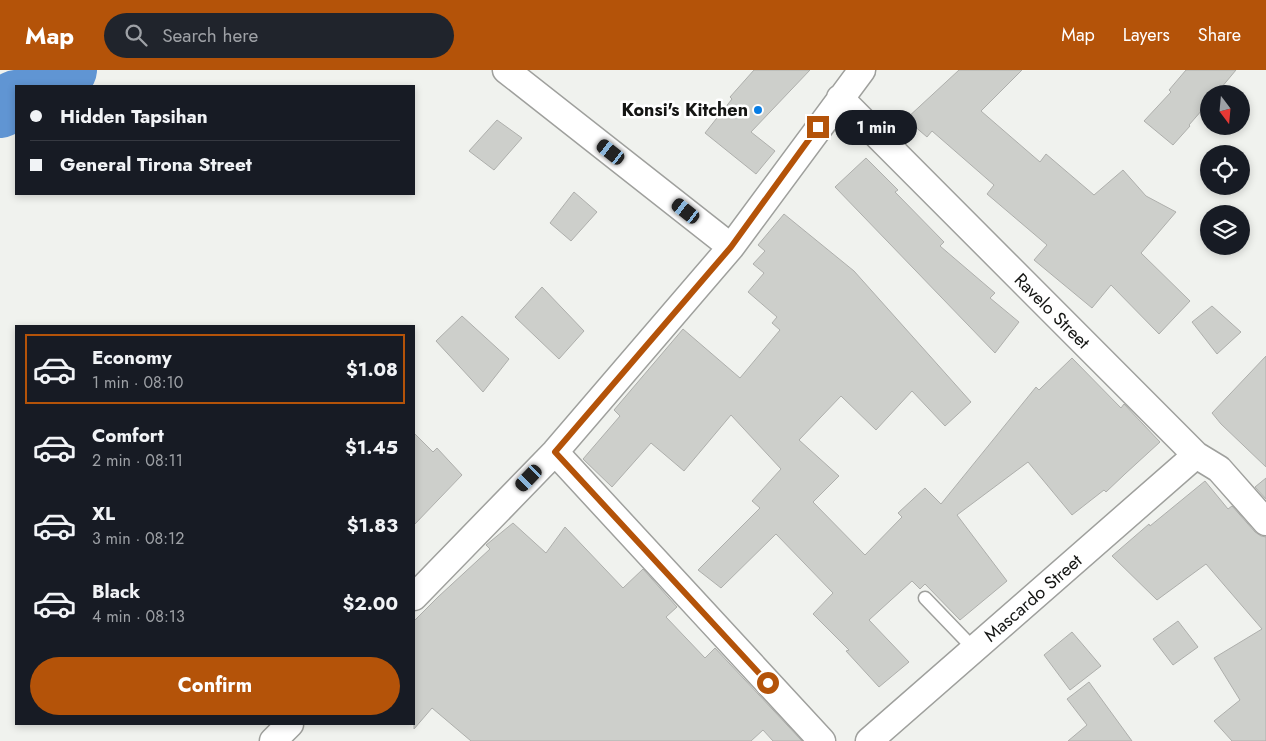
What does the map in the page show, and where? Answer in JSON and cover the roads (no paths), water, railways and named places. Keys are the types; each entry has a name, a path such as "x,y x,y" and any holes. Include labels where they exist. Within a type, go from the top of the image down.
{"street":[{"path":"506,70 731,247"},
{"path":"415,596 555,452 731,247 862,70"},
{"name":"Ravelo Street","path":"840,98 1196,455 1218,469 1266,522"},
{"path":"555,452 822,741"},
{"name":"Mascardo Street","path":"869,741 1196,455"},
{"path":"273,741 289,725"}],"lane":[{"path":"925,598 975,650"}],"waterway":[{"path":"46,85 53,82 67,70"},
{"path":"0,108 15,100"}],"place":[{"name":"Konsi's Kitchen","path":"758,110"}]}
